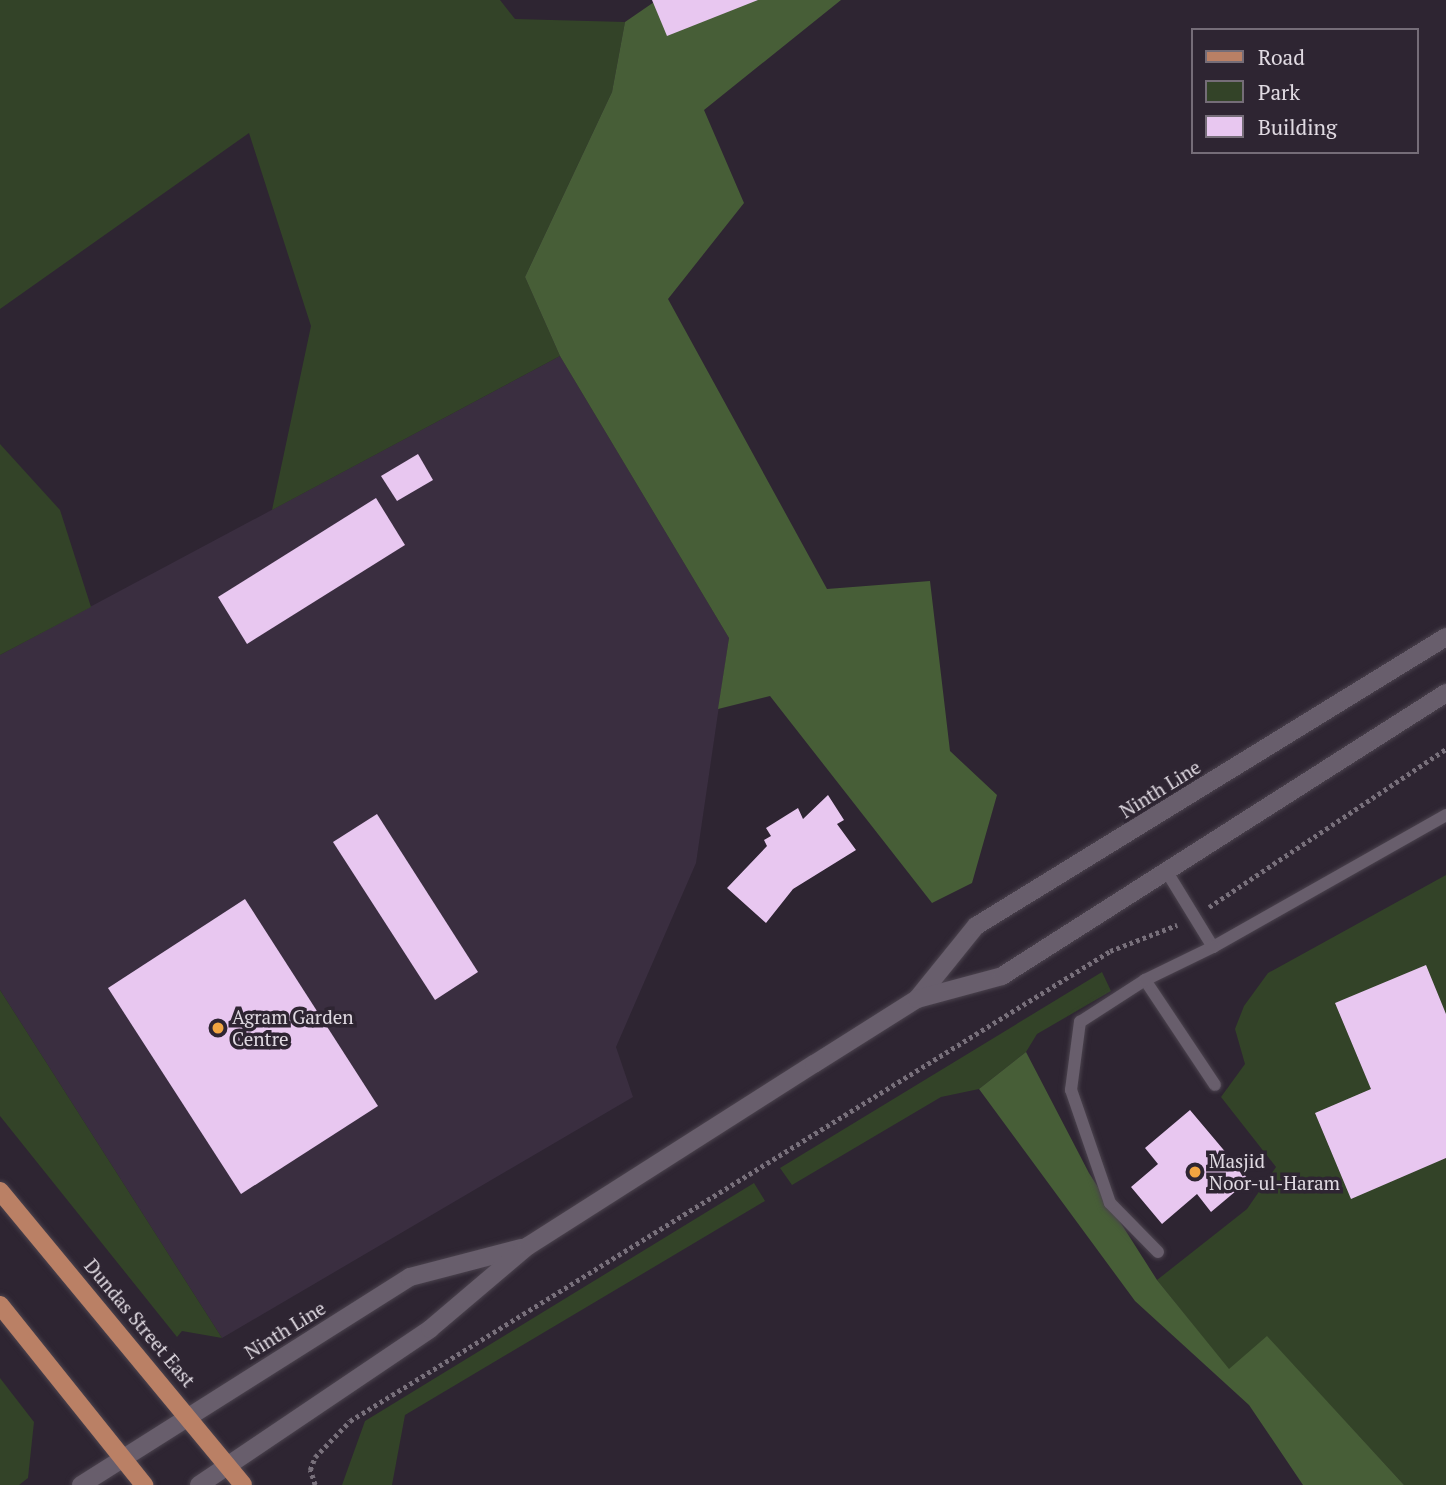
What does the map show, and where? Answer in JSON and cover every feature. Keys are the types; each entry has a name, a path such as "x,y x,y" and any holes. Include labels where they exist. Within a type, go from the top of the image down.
{"main road":[{"name":"Ninth Line","path":"916,999 976,926 1446,637"},
{"name":"Ninth Line","path":"199,1485 430,1329 528,1246 916,999 1002,976 1446,693"},
{"name":"Dundas Street East","path":"0,1191 188,1415 243,1485"},
{"name":"Ninth Line","path":"81,1485 125,1461 188,1415 410,1277 528,1246"},
{"path":"0,1305 144,1485"}],"lane":[{"path":"1158,1252 1110,1203 1071,1090 1080,1022 1145,980 1213,947 1446,815"},
{"path":"1167,872 1213,947"},
{"path":"1145,980 1215,1085"}],"path":[{"path":"315,1485 310,1470 315,1457 350,1421 1110,951 1194,918 1446,750"}],"shaded area":[{"path":"560,356 729,638 696,863 616,1047 633,1097 222,1338 0,990 0,655"}],"green space":[{"path":"0,0 500,0 515,19 625,22 612,92 525,277 560,356 272,510 311,326 249,133 0,309"},
{"path":"657,0 841,0 704,110 744,203 668,299 827,589 930,581 950,751 997,795 972,883 932,903 770,696 718,709 729,638 560,356 525,277 612,92 625,22"},
{"path":"0,444 60,510 91,607 0,655"},
{"path":"1446,875 1446,1485 1404,1485 1267,1337 1229,1370 1157,1280 1247,1209 1276,1167 1221,1097 1245,1064 1235,1029 1244,1006 1268,973"},
{"path":"1102,972 1111,991 1037,1034 1026,1052 979,1089 941,1097 792,1185 780,1168"},
{"path":"0,990 222,1338 182,1331 177,1337 0,1116"},
{"path":"1026,1052 1089,1173 1157,1280 1229,1369 1267,1336 1404,1485 1303,1485 1249,1405 1135,1301 979,1089"},
{"path":"754,1183 765,1201 405,1415 392,1485 342,1485 365,1421"},
{"path":"0,1378 34,1422 28,1478 19,1485 0,1485"}],"building":[{"path":"652,0 758,0 667,36"},
{"path":"418,454 433,480 397,501 381,476"},
{"path":"376,498 405,545 247,644 218,597"},
{"path":"828,795 844,820 837,824 856,850 793,889 766,923 727,888 767,846 764,840 771,836 766,828 798,808 803,819"},
{"path":"377,814 478,972 435,1000 333,842"},
{"path":"245,899 378,1106 241,1194 108,988"},
{"path":"1426,965 1446,1014 1446,1158 1351,1199 1315,1113 1371,1089 1335,1003"},
{"name":"Masjid Noor-ul-Haram","path":"1190,1110 1249,1180 1211,1212 1197,1194 1162,1224 1131,1187 1158,1164 1145,1148"}],"place":[{"name":"Agram Garden Centre","path":"218,1028"},
{"name":"Masjid Noor-ul-Haram","path":"1195,1172"}]}
